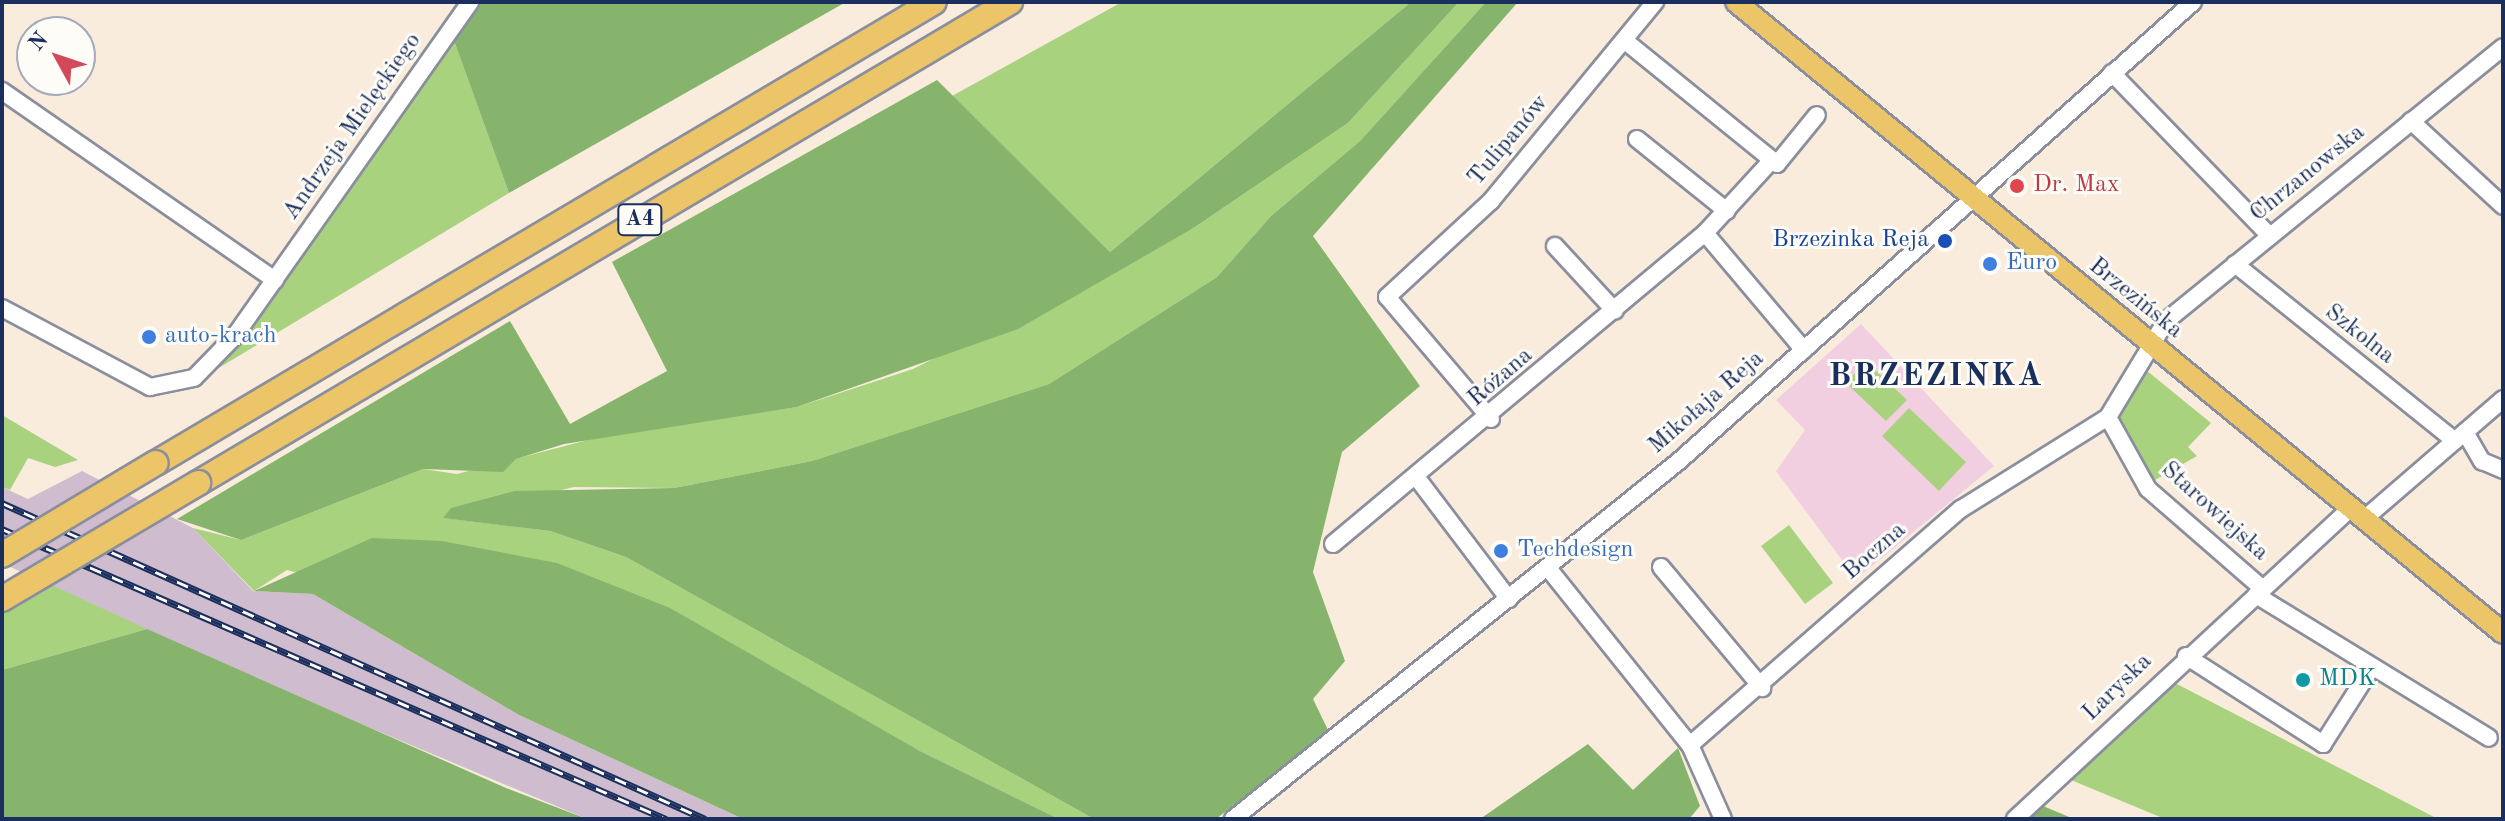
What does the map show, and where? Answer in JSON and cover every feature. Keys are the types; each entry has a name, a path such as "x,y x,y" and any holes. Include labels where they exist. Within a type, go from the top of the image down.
{"highway":[{"name":"A4","path":"2,555 934,2"},
{"name":"A4","path":"2,599 1010,2"}],"main road":[{"name":"Brzezińska","path":"1736,2 1970,199 2503,633"}],"street":[{"name":"Andrzeja Mielęckiego","path":"2,308 150,387 194,378 275,280 470,2"},
{"name":"Tulipanów","path":"1491,419 1387,297 1491,201 1655,2"},
{"name":"Mikołaja Reja","path":"1233,819 1548,568 1804,350 2193,2"},
{"path":"1624,40 1774,162"},
{"name":"Chrzanowska","path":"2148,343 2235,264 2411,121 2499,55"},
{"path":"2112,73 2270,236"},
{"path":"2,91 275,280"},
{"name":"Różana","path":"1333,544 1491,419 1705,233 1817,115"},
{"path":"2411,121 2503,206"},
{"path":"1637,139 1727,211"},
{"path":"1705,233 1804,350"},
{"path":"1555,246 1615,311"},
{"name":"Szkolna","path":"2235,264 2460,437 2482,461 2503,470"},
{"path":"2108,417 2148,343"},
{"name":"Laryska","path":"2015,819 2186,656 2259,592 2460,437 2503,399"},
{"name":"Starowiejska","path":"2108,417 2148,489 2259,592"},
{"name":"Boczna","path":"1690,745 1762,688 1961,509 2108,417"},
{"path":"1417,478 1509,599"},
{"path":"1661,567 1762,688"},
{"path":"1548,568 1690,745 1723,819"},
{"path":"2259,592 2372,667 2489,738"},
{"path":"2186,656 2323,744 2372,667"}],"shaded area":[{"path":"1861,324 1994,466 1856,579 1776,471 1805,430 1776,400"},
{"path":"82,471 193,528 253,591 313,594 519,715 743,819 587,819 242,674 2,563 2,487 28,499"}],"green space":[{"path":"475,2 846,2 509,193 453,38"},
{"path":"1122,2 1411,2 1110,252 952,96"},
{"path":"1411,2 1459,2 1348,123 1195,227 1018,329 797,407 564,444 516,459 503,472 423,469 241,540 177,519 510,321 570,424 667,371 612,262 937,80 1110,252"},
{"path":"1459,2 1486,2 1360,141 1271,216 1217,277 1049,384 812,461 674,488 574,487 444,518 550,531 626,557 1094,819 1059,819 918,750 287,570 254,591 193,528 241,540 423,469 457,474 615,433 797,407 913,369 1195,227 1348,123"},
{"path":"1486,2 1518,2 1313,236 1420,386 1342,452 1313,572 1345,661 1313,699 1328,730 1216,819 1094,819 626,557 550,531 443,518 451,508 515,491 674,488 812,461 1049,384 1217,277 1271,216 1360,141"},
{"path":"453,38 509,193 217,369"},
{"path":"1866,361 1907,400 1886,421 1846,383"},
{"path":"2146,370 2211,423 2188,447 2197,456 2155,480 2115,418"},
{"path":"1909,408 1966,462 1939,491 1882,436"},
{"path":"2,415 78,460 55,467 28,458 10,490 2,487"},
{"path":"1789,525 1833,583 1805,604 1761,546"},
{"path":"372,538 442,541 557,563 670,608 918,750 1059,819 743,819 519,715 313,594 254,591"},
{"path":"45,582 147,629 2,670 2,608"},
{"path":"147,629 506,788 587,819 2,819 2,670"},
{"path":"2173,682 2438,819 2165,819 2071,780"},
{"path":"1588,744 1633,790 1678,748 1700,806 1689,819 1480,819"},
{"path":"2043,806 2074,819 2030,819"}],"railway":[{"path":"2,503 705,819"},
{"path":"2,529 666,819"}],"place":[{"name":"Dr. Max","path":"2017,186"},
{"name":"Brzezinka Reja","path":"1945,241"},
{"name":"Euro","path":"1990,264"},
{"name":"auto-krach","path":"149,337"},
{"name":"Techdesign","path":"1501,551"},
{"name":"MDK","path":"2303,680"}],"district":[{"name":"BRZEZINKA","path":"1936,377"}]}
